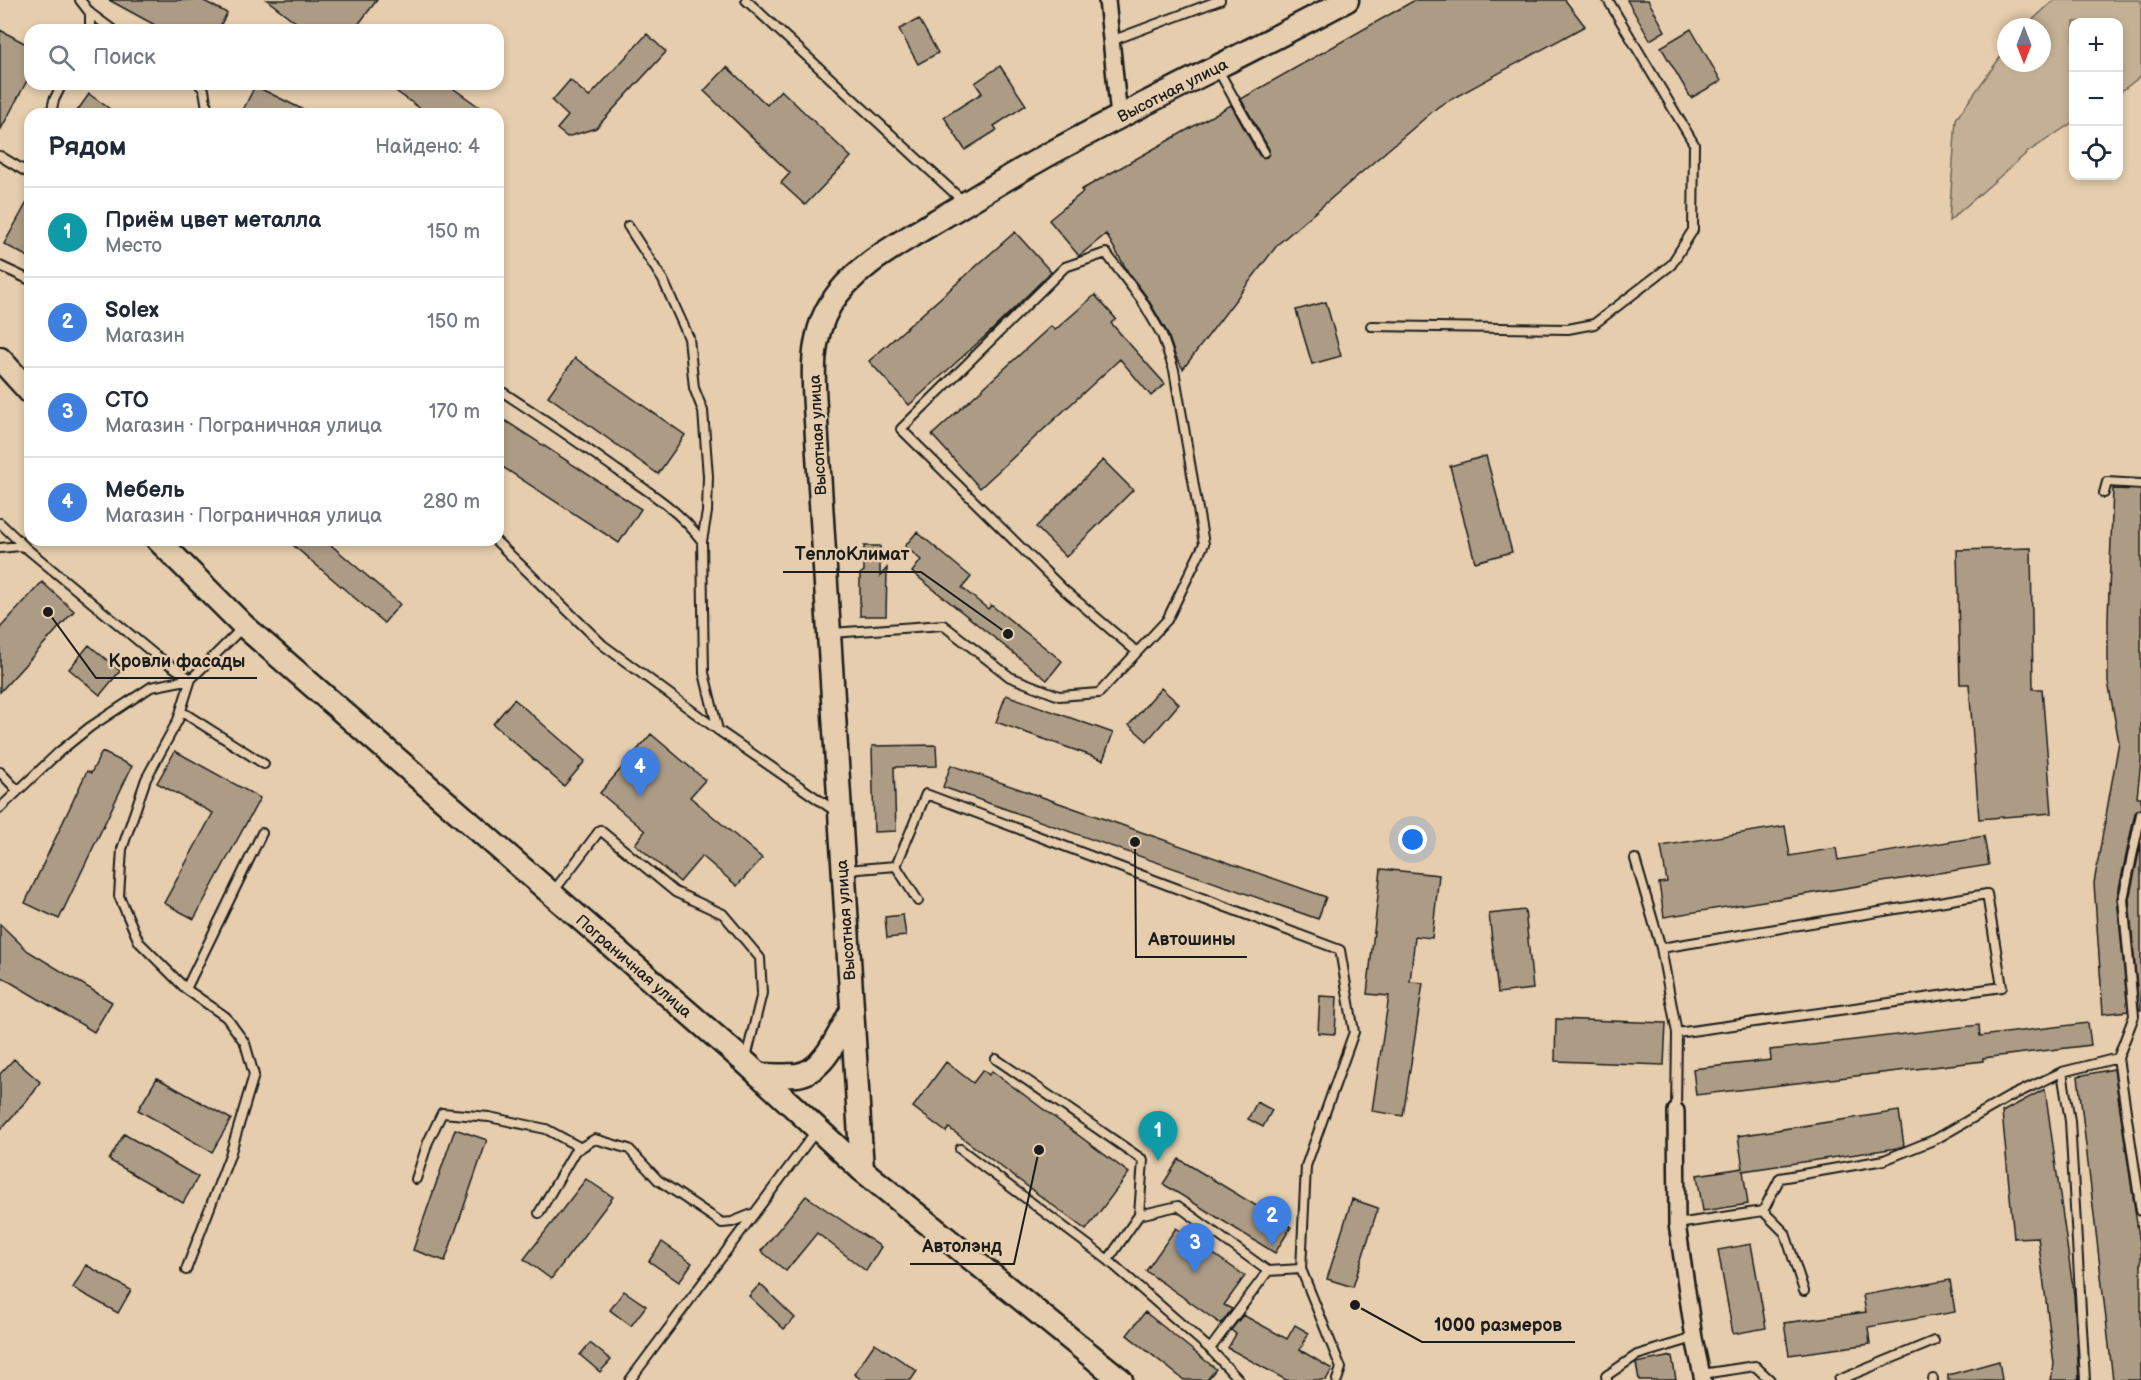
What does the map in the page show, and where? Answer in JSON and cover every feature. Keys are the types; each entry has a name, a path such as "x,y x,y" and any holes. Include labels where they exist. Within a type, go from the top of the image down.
{"street":[{"path":"1107,0 1119,117"},
{"name":"Высотная улица","path":"862,1170 842,870 814,374 814,353 820,329 831,304 856,276 888,252 965,203 1119,117 1347,0"},
{"path":"0,359 24,385"},
{"name":"Пограничная улица","path":"164,546 244,626 752,1069 862,1170 1119,1380"},
{"path":"752,1069 797,1075 814,1069 824,1058 851,1012"},
{"path":"1676,1111 1677,1224 1702,1377"}],"lane":[{"path":"80,0 90,13 105,24"},
{"path":"746,0 965,203"},
{"path":"1111,41 1220,0"},
{"path":"1371,326 1568,329 1594,324 1671,265 1694,230 1694,144 1608,0"},
{"path":"90,13 90,24"},
{"path":"1217,67 1264,152"},
{"path":"52,108 59,90"},
{"path":"204,90 207,108"},
{"path":"0,156 24,170"},
{"path":"628,226 663,280 689,338 694,388 703,411 706,432 707,512 702,541 704,673 718,730"},
{"path":"828,634 943,625 1010,677 1059,696 1099,693 1167,620 1204,544 1174,370 1162,335 1107,253 1065,267 901,429 1063,589 1137,652"},
{"path":"0,266 24,277"},
{"path":"504,393 647,490 690,524 702,541"},
{"path":"2104,493 2107,482 2141,484"},
{"path":"0,523 24,545"},
{"path":"0,548 20,546 27,548 154,654 190,679"},
{"path":"501,546 603,645 718,730 839,814"},
{"path":"186,1270 230,1155 254,1075 244,1043 226,1017 186,989 139,942 119,896 122,849 146,779 178,720 190,679 244,626"},
{"path":"0,808 59,752 90,727 151,687 190,679"},
{"path":"181,711 264,764"},
{"path":"0,772 18,791"},
{"path":"896,866 926,794 1340,950 1354,1032 1306,1166 1301,1269 1341,1368 1337,1380"},
{"path":"2141,814 2123,899 2134,1016 2118,1058 2141,1211"},
{"path":"552,893 600,830 675,892 723,914 760,958 762,993 753,1035 752,1069"},
{"path":"186,989 262,833"},
{"path":"1635,859 1660,948 1677,1033 1676,1111"},
{"path":"842,870 896,866"},
{"path":"896,866 918,901"},
{"path":"1660,948 1987,894 2002,987 1677,1033"},
{"path":"1763,1211 1780,1178 1884,1160 1936,1138 2009,1097 2062,1072 2118,1058"},
{"path":"996,1059 1143,1160 1139,1215 1108,1260"},
{"path":"2062,1072 2070,1121 2085,1380"},
{"path":"416,1179 428,1142 442,1113 489,1117 546,1130 581,1148"},
{"path":"630,1380 817,1130"},
{"path":"540,1214 575,1151 595,1139 629,1149 658,1180 722,1223 732,1222 753,1214"},
{"path":"960,1149 1108,1260 1210,1348 1239,1380"},
{"path":"1139,1215 1178,1206 1268,1271 1301,1269"},
{"path":"1677,1224 1763,1211"},
{"path":"1763,1211 1785,1233 1804,1292"},
{"path":"1210,1348 1268,1271"},
{"path":"1607,1380 1606,1376 1637,1355 1694,1338"},
{"path":"1839,1380 1934,1341"},
{"path":"1702,1377 1755,1366 1770,1380"}],"shaded area":[{"path":"2054,0 2141,0 2141,76 2123,90 2123,18 2069,18 2069,125 2028,152 1949,221 1956,119 1997,62 1997,72 2051,72 2051,18 2035,18"}],"building":[{"path":"109,0 202,0 227,13 221,24 153,24"},
{"path":"267,0 377,0 359,24 298,24"},
{"path":"1415,0 1565,0 1585,26 1439,106 1278,244 1183,369 1167,332 1106,234 1079,256 1049,220 1083,192 1081,190 1231,105 1259,155 1263,158 1267,157 1269,149 1241,99"},
{"path":"1627,0 1648,0 1665,31 1650,40"},
{"path":"919,19 938,53 918,64 899,29"},
{"path":"1691,29 1721,81 1691,98 1661,47"},
{"path":"0,30 24,43 24,86 0,131"},
{"path":"647,34 666,52 596,128 567,137 557,129 568,116 552,101 570,80 589,97"},
{"path":"1000,66 1026,105 994,126 997,130 965,150 944,117 982,93 975,83"},
{"path":"727,67 767,105 781,90 851,157 805,205 781,183 790,173 704,91"},
{"path":"253,90 263,90 300,108 244,108"},
{"path":"394,90 455,90 481,108 420,108"},
{"path":"89,94 109,108 79,108"},
{"path":"24,208 24,255 4,244"},
{"path":"1015,232 1051,272 991,331 909,405 869,361"},
{"path":"1095,295 1116,319 1111,323 1165,384 1151,396 1120,359 980,488 932,435 1051,326 1055,330"},
{"path":"1326,302 1341,356 1312,364 1296,310"},
{"path":"575,358 685,435 658,474 548,396"},
{"path":"504,420 641,509 619,543 504,468"},
{"path":"1486,456 1512,552 1475,562 1450,466"},
{"path":"1103,460 1133,490 1066,557 1036,527"},
{"path":"2113,489 2141,490 2141,761 2137,797 2141,797 2141,808 2135,813 2117,898 2128,1011 2103,1014 2094,883 2119,742 2108,682"},
{"path":"917,532 971,577 962,588 988,609 991,605 1062,661 1047,680 912,572 921,560 905,546"},
{"path":"294,546 332,546 400,604 384,623"},
{"path":"864,546 880,546 880,576 887,568 886,616 860,616 860,574 864,571"},
{"path":"2031,548 2033,689 2042,689 2052,813 1979,819 1969,684 1960,684 1957,550"},
{"path":"42,582 74,611 0,692 0,628"},
{"path":"89,645 120,671 100,695 69,669"},
{"path":"1161,688 1179,704 1147,741 1129,725"},
{"path":"1006,695 1113,733 1103,760 996,722"},
{"path":"514,699 585,761 564,786 493,724"},
{"path":"651,734 705,780 690,797 762,858 737,886 702,856 680,882 635,844 645,831 600,793"},
{"path":"936,745 937,766 894,767 896,831 874,832 872,746"},
{"path":"175,751 260,798 194,919 164,903 213,813 157,783"},
{"path":"102,752 132,766 59,919 25,903 87,771 91,773"},
{"path":"951,765 1326,897 1318,919 943,787"},
{"path":"1785,826 1790,856 1836,848 1838,860 1984,836 1989,865 1664,917 1659,883 1667,882 1661,846"},
{"path":"2141,843 2141,1010 2139,1010 2129,899"},
{"path":"1381,869 1439,875 1432,938 1415,936 1410,982 1423,983 1403,1116 1372,1111 1389,996 1367,994"},
{"path":"1525,910 1533,989 1498,993 1489,914"},
{"path":"903,915 906,936 887,938 885,917"},
{"path":"0,924 28,951 112,1002 94,1032 0,976"},
{"path":"1320,996 1337,997 1335,1034 1318,1033"},
{"path":"1556,1019 1666,1023 1664,1065 1555,1061"},
{"path":"2088,1023 2091,1045 1983,1058 1983,1061 1696,1095 1693,1069 1771,1060 1770,1050 1979,1025 1980,1036"},
{"path":"14,1059 40,1082 0,1130 0,1074"},
{"path":"946,1062 973,1083 983,1070 989,1075 992,1071 1129,1173 1086,1230 949,1128 946,1132 913,1107"},
{"path":"2114,1069 2141,1251 2141,1380 2113,1380 2078,1076"},
{"path":"157,1078 231,1119 212,1152 138,1110"},
{"path":"2045,1089 2074,1295 2079,1380 2051,1380 2054,1364 2038,1237 2014,1238 2002,1112"},
{"path":"1257,1102 1272,1110 1263,1127 1248,1119"},
{"path":"1899,1111 1904,1146 1743,1171 1748,1204 1703,1211 1697,1175 1743,1168 1738,1136"},
{"path":"455,1129 487,1140 445,1261 413,1250"},
{"path":"124,1134 198,1177 183,1203 109,1160"},
{"path":"1179,1159 1291,1227 1275,1253 1163,1184"},
{"path":"586,1179 613,1197 551,1279 524,1259"},
{"path":"806,1196 881,1247 866,1271 817,1233 786,1271 761,1251"},
{"path":"1352,1199 1378,1208 1353,1287 1327,1279"},
{"path":"1176,1228 1245,1276 1224,1305 1232,1309 1221,1324 1146,1271"},
{"path":"662,1242 692,1263 679,1282 649,1261"},
{"path":"1751,1244 1766,1328 1733,1334 1718,1250"},
{"path":"86,1265 131,1290 118,1313 73,1288"},
{"path":"1950,1280 1955,1312 1868,1327 1870,1344 1789,1355 1784,1323 1866,1312 1863,1295"},
{"path":"760,1284 795,1318 784,1329 749,1296"},
{"path":"624,1291 646,1306 631,1326 610,1310"},
{"path":"1145,1312 1216,1369 1207,1380 1184,1380 1127,1335"},
{"path":"1243,1315 1287,1339 1295,1325 1309,1333 1300,1350 1332,1369 1326,1380 1286,1380 1228,1348 1236,1334 1231,1330"},
{"path":"590,1343 611,1360 600,1372 580,1355"},
{"path":"875,1343 917,1371 911,1380 862,1380 854,1374"},
{"path":"1672,1356 1676,1380 1639,1380 1636,1363"},
{"path":"1999,1361 2002,1380 1948,1380 1948,1375"}],"place":[{"name":"Кровли фасады","path":"48,612"},
{"name":"ТеплоКлимат","path":"1008,634"},
{"name":"Мебель","path":"640,797"},
{"name":"Автошины","path":"1135,842"},
{"name":"Автолэнд","path":"1039,1150"},
{"name":"Приём цвет металла","path":"1158,1161"},
{"name":"Solex","path":"1272,1246"},
{"name":"СТО","path":"1195,1273"},
{"name":"1000 размеров","path":"1355,1305"}]}
